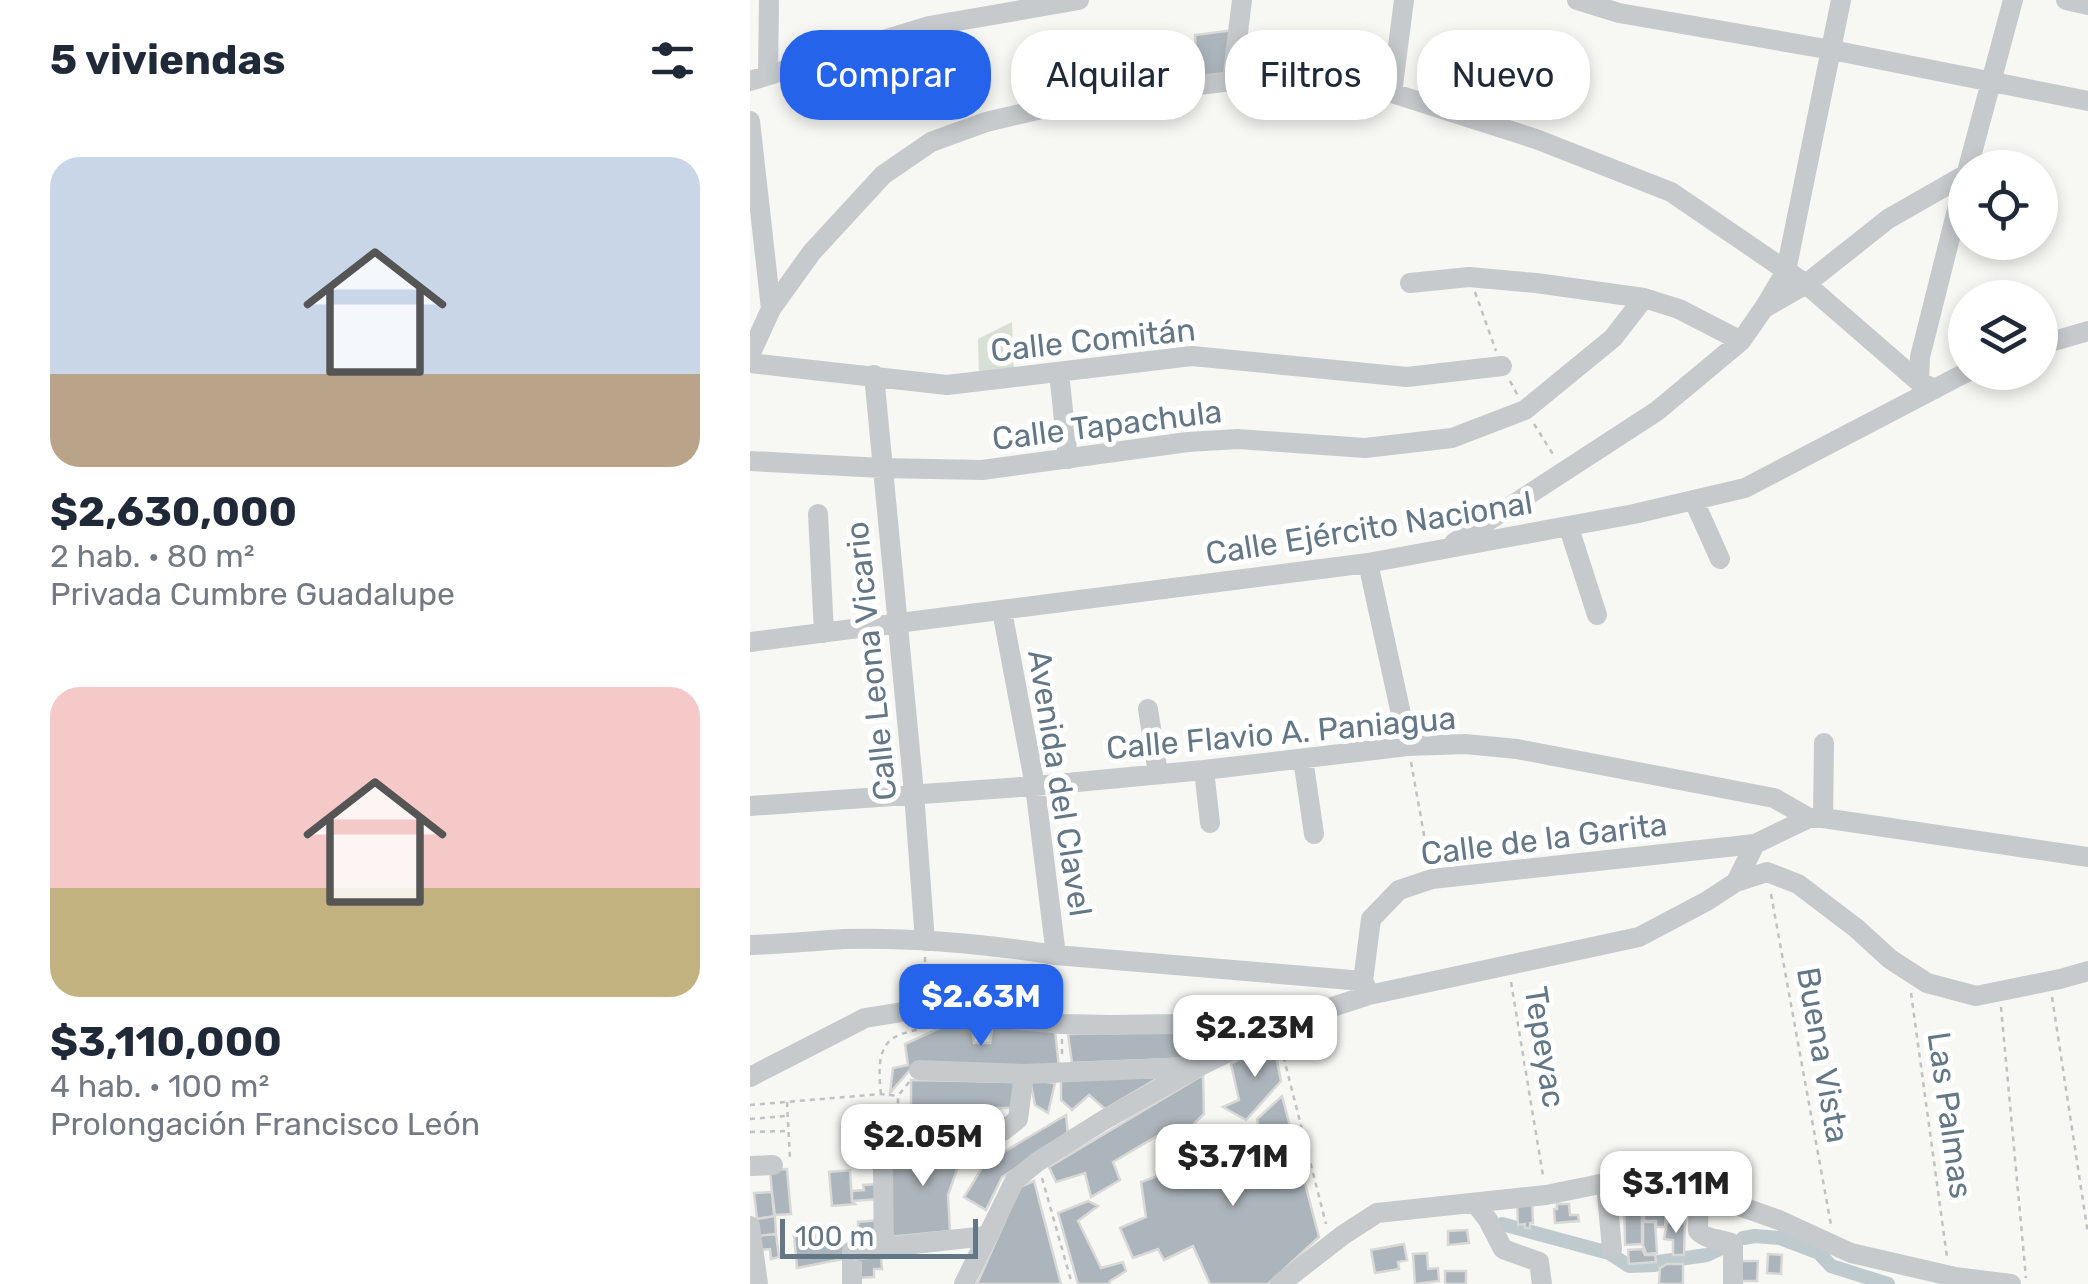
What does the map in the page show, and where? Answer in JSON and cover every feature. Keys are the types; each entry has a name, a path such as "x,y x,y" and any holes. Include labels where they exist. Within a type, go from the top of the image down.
{"street":[{"path":"769,0 759,78 928,26 1079,0"},
{"path":"1238,30 1242,0"},
{"path":"1397,54 1404,0"},
{"path":"1577,0 1626,6 2088,101"},
{"path":"1444,550 1657,411 1740,341 1764,308 1786,270 1842,0"},
{"path":"1973,150 2013,0"},
{"path":"2066,0 2088,5"},
{"path":"750,355 770,309 812,252 882,174 931,142 986,122 1050,107 1225,81"},
{"path":"1397,95 1536,139 1671,192 1806,284 1927,385"},
{"path":"750,121 770,309"},
{"path":"1764,308 1806,284 1888,219 1948,185"},
{"path":"1927,385 1920,358 1948,245"},
{"path":"1410,283 1470,277 1644,298 1678,309 1740,341"},
{"name":"Calle Tapachula","path":"750,461 982,470 1188,442 1238,440 1364,448 1452,438 1525,410 1613,338 1644,298"},
{"path":"2058,339 2088,331"},
{"name":"Calle Comitán","path":"750,363 948,385 1192,356 1407,377 1502,366"},
{"path":"1060,372 1068,459"},
{"name":"Calle Leona Vicario","path":"874,376 925,942"},
{"name":"Calle Ejército Nacional","path":"750,642 1368,563 1569,528 1746,488 1927,385 1948,378"},
{"path":"1694,500 1720,559"},
{"path":"818,514 824,633"},
{"path":"1569,528 1598,615"},
{"path":"1368,563 1408,746"},
{"name":"Avenida del Clavel","path":"1002,611 1035,786 1056,955"},
{"path":"1148,709 1158,774"},
{"path":"1824,743 1816,818 2088,857"},
{"name":"Calle Flavio A. Paniagua","path":"750,806 1035,786 1408,746 1466,744 1517,749 1774,798 1816,818"},
{"path":"1303,758 1314,834"},
{"path":"1204,770 1210,823"},
{"name":"Calle de la Garita","path":"1366,988 1371,920 1399,890 1432,879 1756,844 1816,818"},
{"path":"1736,882 1756,844"},
{"path":"750,945 847,939 1012,948 1366,988 1509,965 1639,937 1736,882 1769,872 1798,884 1927,983 1976,996 2088,971"},
{"path":"964,1284 1016,1180 1037,1162 1198,1067 1366,988"},
{"path":"750,1078 865,1018 920,1010 1062,1024 1180,1024 1320,1011"},
{"path":"918,1070 1024,1074 1198,1067"},
{"path":"884,1248 885,1156 913,1137 1003,1131 1018,1119 1024,1074"},
{"path":"750,1166 781,1164"},
{"path":"1280,1284 1377,1214 1546,1195 1630,1178 1699,1192 1779,1220 1851,1252 2012,1284"},
{"path":"1606,1183 1612,1249"},
{"path":"1699,1192 1698,1231 1733,1244 1733,1284"},
{"path":"1475,1203 1503,1250 1539,1262 1542,1284"},
{"path":"750,1226 758,1284"},
{"path":"852,1284 852,1251 986,1236"}],"path":[{"path":"1408,746 1432,879"},
{"name":"Buena Vista","path":"1769,872 1834,1245"},
{"path":"881,1094 879,1072 884,1046 893,1038 920,1029 925,942"},
{"name":"Avenida del Clavel","path":"1056,955 1062,1073"},
{"name":"Tepeyac","path":"1509,965 1546,1195"},
{"name":"Las Palmas","path":"1908,970 1957,1276"},
{"path":"2050,980 2088,1234"},
{"path":"1999,991 2026,1284"},
{"path":"1277,1028 1331,1245"},
{"path":"913,1137 914,1114 898,1113 898,1096 918,1070"},
{"path":"750,1105 881,1094 898,1096"},
{"path":"781,1164 788,1130 787,1101"},
{"path":"750,1119 788,1116"},
{"path":"750,1132 788,1130"},
{"path":"1037,1162 1072,1284"}],"shaded area":[{"path":"1012,322 1014,373 979,376 978,339"}],"building":[{"path":"1225,31 1225,76 1205,79 1205,34"},
{"path":"957,1020 971,1020 974,1043 990,1043 993,1025 1055,1030 1059,1068 914,1065 890,1093 893,1068 908,1065 905,1044"},
{"path":"1224,1030 1225,1046 1195,1058 1072,1063 1068,1034"},
{"path":"1273,1041 1281,1081 1246,1120 1223,1107 1239,1100 1231,1064"},
{"path":"1163,1075 1105,1109 1089,1095 1072,1110 1061,1100 1061,1081"},
{"path":"1203,1075 1204,1114 1189,1129 1169,1129 1113,1162 1120,1180 1091,1197 1085,1173 1056,1182 1049,1167"},
{"path":"911,1080 1017,1082 1016,1108 998,1108 998,1127 957,1126 957,1108 911,1107"},
{"path":"1030,1080 1055,1083 1048,1113 1035,1105"},
{"path":"1282,1096 1319,1237 1268,1284 1210,1284 1193,1246 1164,1260 1158,1249 1133,1258 1120,1228 1146,1217 1141,1182 1262,1142 1257,1119"},
{"path":"1066,1115 1068,1136 1002,1177 986,1210 964,1197 985,1163"},
{"path":"967,1141 948,1195 950,1231 889,1237 889,1164 899,1155 930,1144"},
{"path":"787,1169 791,1214 774,1215 770,1170"},
{"path":"850,1170 855,1204 832,1206 829,1172"},
{"path":"1034,1181 1061,1284 977,1284 1020,1187"},
{"path":"879,1184 879,1199 852,1201 852,1191 864,1190 863,1185"},
{"path":"772,1192 775,1216 757,1219 754,1193"},
{"path":"1644,1193 1666,1193 1665,1227 1656,1227 1656,1221 1644,1221"},
{"path":"1642,1198 1642,1244 1625,1245 1624,1199"},
{"path":"1532,1200 1533,1223 1525,1228 1525,1224 1518,1225 1517,1201"},
{"path":"1088,1201 1098,1206 1078,1221 1101,1268 1123,1262 1126,1271 1109,1284 1078,1284 1058,1213"},
{"path":"1557,1204 1569,1204 1570,1215 1578,1215 1579,1221 1555,1223"},
{"path":"775,1216 776,1234 758,1236 756,1219"},
{"path":"879,1220 879,1231 869,1233 869,1244 858,1244 858,1222"},
{"path":"1643,1222 1655,1222 1657,1253 1646,1254"},
{"path":"1667,1222 1685,1222 1684,1255 1673,1255 1673,1240 1664,1239"},
{"path":"1467,1230 1469,1243 1448,1245 1448,1231"},
{"path":"831,1231 831,1244 846,1245 848,1258 797,1268 794,1235"},
{"path":"776,1234 779,1257 771,1259 770,1249 760,1250 758,1236"},
{"path":"1404,1244 1407,1260 1398,1262 1399,1269 1375,1273 1371,1250"},
{"path":"1642,1249 1645,1255 1655,1255 1656,1262 1629,1264 1628,1250"},
{"path":"1427,1253 1428,1269 1438,1268 1439,1281 1415,1284 1413,1254"},
{"path":"881,1254 882,1269 874,1269 874,1277 857,1278 857,1256"},
{"path":"1768,1254 1782,1255 1781,1274 1767,1273"},
{"path":"1737,1261 1758,1261 1757,1281 1737,1281"},
{"path":"1683,1264 1683,1284 1659,1284 1660,1268"},
{"path":"1445,1271 1466,1271 1466,1284 1445,1284"}],"waterway":[{"path":"1502,1224 1609,1253 1629,1266 1707,1255 1724,1247"},
{"path":"1743,1238 1780,1238 1819,1253 1831,1266 1888,1284"}]}
